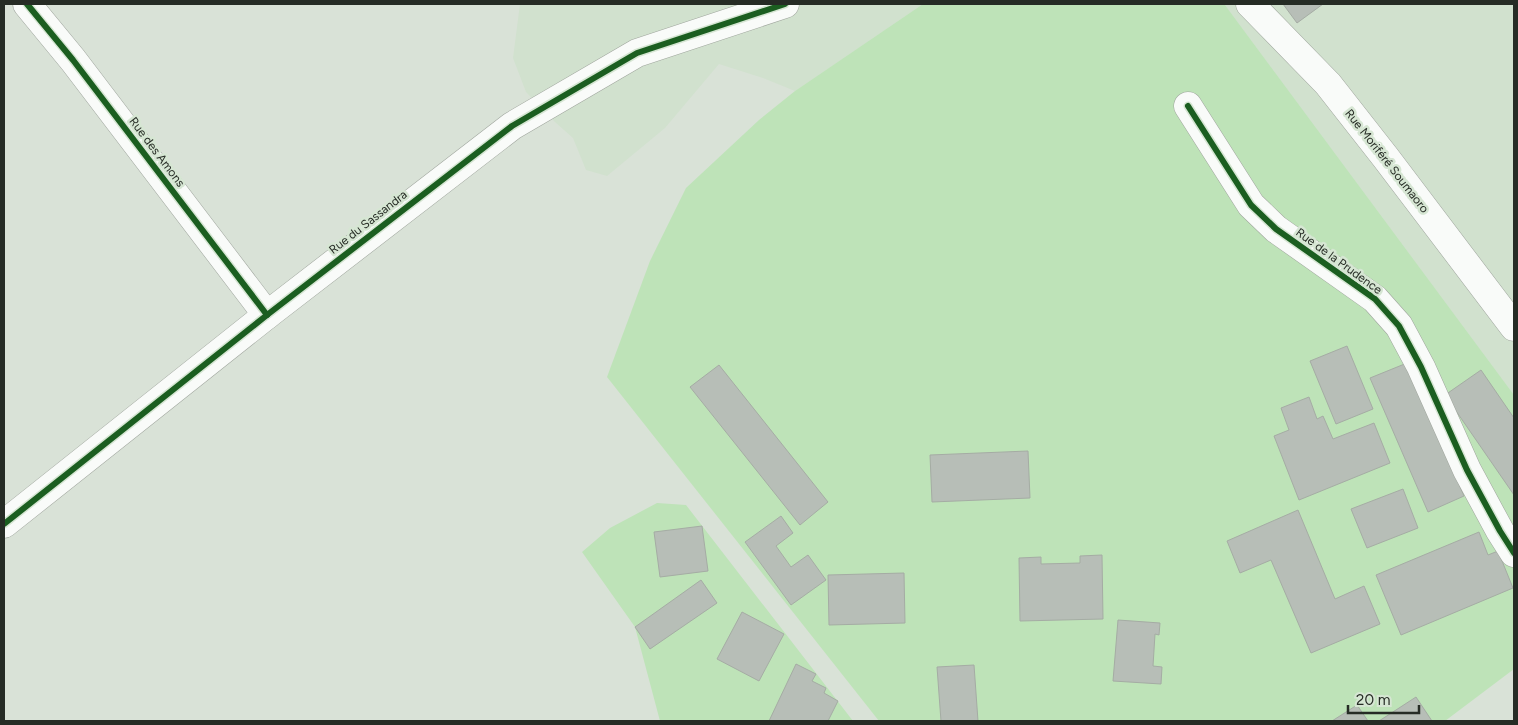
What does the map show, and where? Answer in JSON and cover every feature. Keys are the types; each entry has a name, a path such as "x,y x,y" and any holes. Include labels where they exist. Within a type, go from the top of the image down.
{"street":[{"name":"Rue des Amons","path":"27,4 267,315"},
{"name":"Rue du Sassandra","path":"4,524 267,315 512,126 637,53 785,4"},
{"name":"Rue Moriféré Soumaoro","path":"1250,4 1328,84 1514,326"},
{"name":"Rue de la Prudence","path":"1188,106 1251,204 1276,230 1375,300 1399,326 1421,367 1467,470 1500,532 1514,553"}],"shaded area":[{"path":"520,4 923,4 795,91 763,78 719,64 665,128 607,176 586,170 573,138 526,92 513,58"},
{"path":"1223,4 1514,4 1514,395 1225,5"}],"green space":[{"path":"923,4 1225,5 1514,395 1514,669 1445,721 879,721 607,377 650,261 686,188 759,120 795,91"},
{"path":"657,503 686,505 853,721 660,721 635,627 582,552 610,528"}],"building":[{"path":"1283,4 1323,4 1297,23"},
{"path":"1347,346 1373,409 1336,424 1310,361"},
{"path":"1407,363 1464,496 1428,512 1370,378"},
{"path":"719,365 828,502 800,525 690,387"},
{"path":"1481,370 1514,418 1514,495 1445,395"},
{"path":"1309,397 1317,419 1323,416 1333,439 1374,423 1390,463 1299,500 1274,436 1289,430 1281,408"},
{"path":"1028,451 1030,498 932,502 930,455"},
{"path":"1403,489 1418,528 1367,548 1351,509"},
{"path":"1298,510 1335,599 1364,586 1380,624 1311,653 1271,560 1240,573 1227,541"},
{"path":"781,516 793,533 776,546 791,567 808,555 826,580 791,605 745,542"},
{"path":"702,526 708,571 660,577 654,532"},
{"path":"1479,532 1488,555 1498,551 1513,588 1401,635 1376,575"},
{"path":"1102,555 1103,619 1020,621 1019,558 1041,557 1041,564 1080,563 1080,556"},
{"path":"904,573 905,623 829,625 828,575"},
{"path":"701,580 717,603 650,649 635,627"},
{"path":"742,612 784,634 759,681 717,659"},
{"path":"1118,620 1160,623 1159,635 1155,634 1153,666 1162,667 1161,684 1113,681"},
{"path":"796,664 816,674 812,681 826,688 824,693 838,701 828,721 769,721"},
{"path":"974,665 978,721 941,721 937,667"},
{"path":"1416,697 1432,721 1379,721"},
{"path":"1357,705 1368,721 1332,721"}],"cycle path":[{"path":"27,4 73,60 267,315"},
{"path":"4,524 267,315 512,126 637,53 785,4"},
{"path":"1188,106 1251,205 1276,229 1375,299 1399,326 1421,367 1467,470 1514,553"}]}
